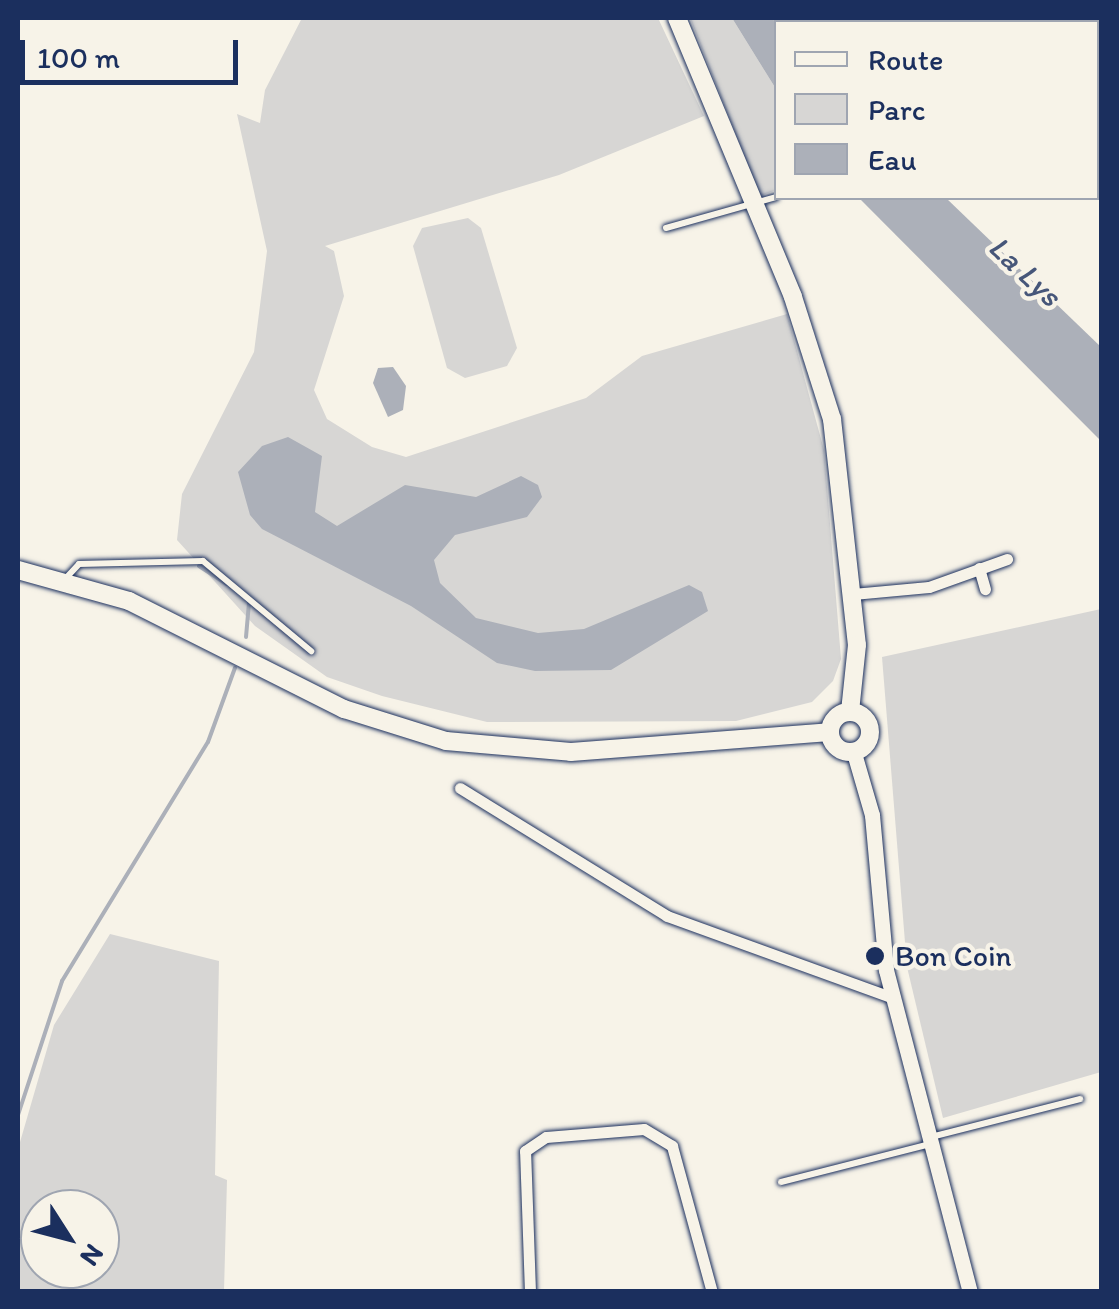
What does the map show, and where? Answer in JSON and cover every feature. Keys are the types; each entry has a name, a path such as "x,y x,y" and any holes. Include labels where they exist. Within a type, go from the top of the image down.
{"main road":[{"path":"677,18 811,345 832,419 857,655 850,712"},
{"path":"18,570 65,580 161,614 357,714 446,741 571,752 830,732"},
{"path":"850,712 864,718 870,732 854,752 837,748 830,732 836,718 850,712"}],"street":[{"path":"853,594 929,587 1007,559"},
{"path":"979,568 985,589"},
{"path":"854,752 872,815 893,998 970,1292"},
{"path":"460,788 666,916 893,998"},
{"path":"530,1292 525,1151 546,1137 644,1129 672,1146 712,1292"}],"lane":[{"path":"666,228 774,198"},
{"path":"65,580 80,564 202,561 310,651"},
{"path":"780,1182 1080,1099"}],"green space":[{"path":"302,18 658,18 704,116 559,175 325,246 334,251 344,296 314,390 327,419 372,447 406,457 586,398 642,356 787,314 824,450 841,659 833,681 812,702 736,721 487,722 382,696 327,677 255,626 177,540 182,494 254,352 267,251 237,114 260,123 265,90"},
{"path":"690,18 732,18 774,86 774,191 760,196"},
{"path":"809,18 1101,18 1101,33 1099,20"},
{"path":"468,218 481,228 517,348 507,366 465,378 447,368 413,246 422,228"},
{"path":"1101,609 1101,1072 943,1118 907,967 882,657"},
{"path":"110,934 219,961 215,1175 227,1180 224,1291 18,1291 18,1149 54,1025"}],"water":[{"path":"732,18 774,20 774,86"},
{"path":"861,200 948,200 1101,347 1101,441"},
{"path":"393,367 406,386 403,410 388,417 373,383 378,368"},
{"path":"288,437 322,456 315,512 337,526 405,485 476,497 521,476 538,485 542,497 527,517 455,535 434,560 440,583 476,618 538,633 584,629 689,585 702,592 708,611 611,670 535,671 497,663 411,606 262,529 250,515 238,472 262,446"}],"waterway":[{"path":"199,566 227,584"},
{"path":"246,637 249,601"},
{"path":"18,1115 62,981 208,742 235,668"}],"place":[{"name":"Bon Coin","path":"875,956"}],"water label":[{"name":"La Lys","path":"1025,271"}]}
